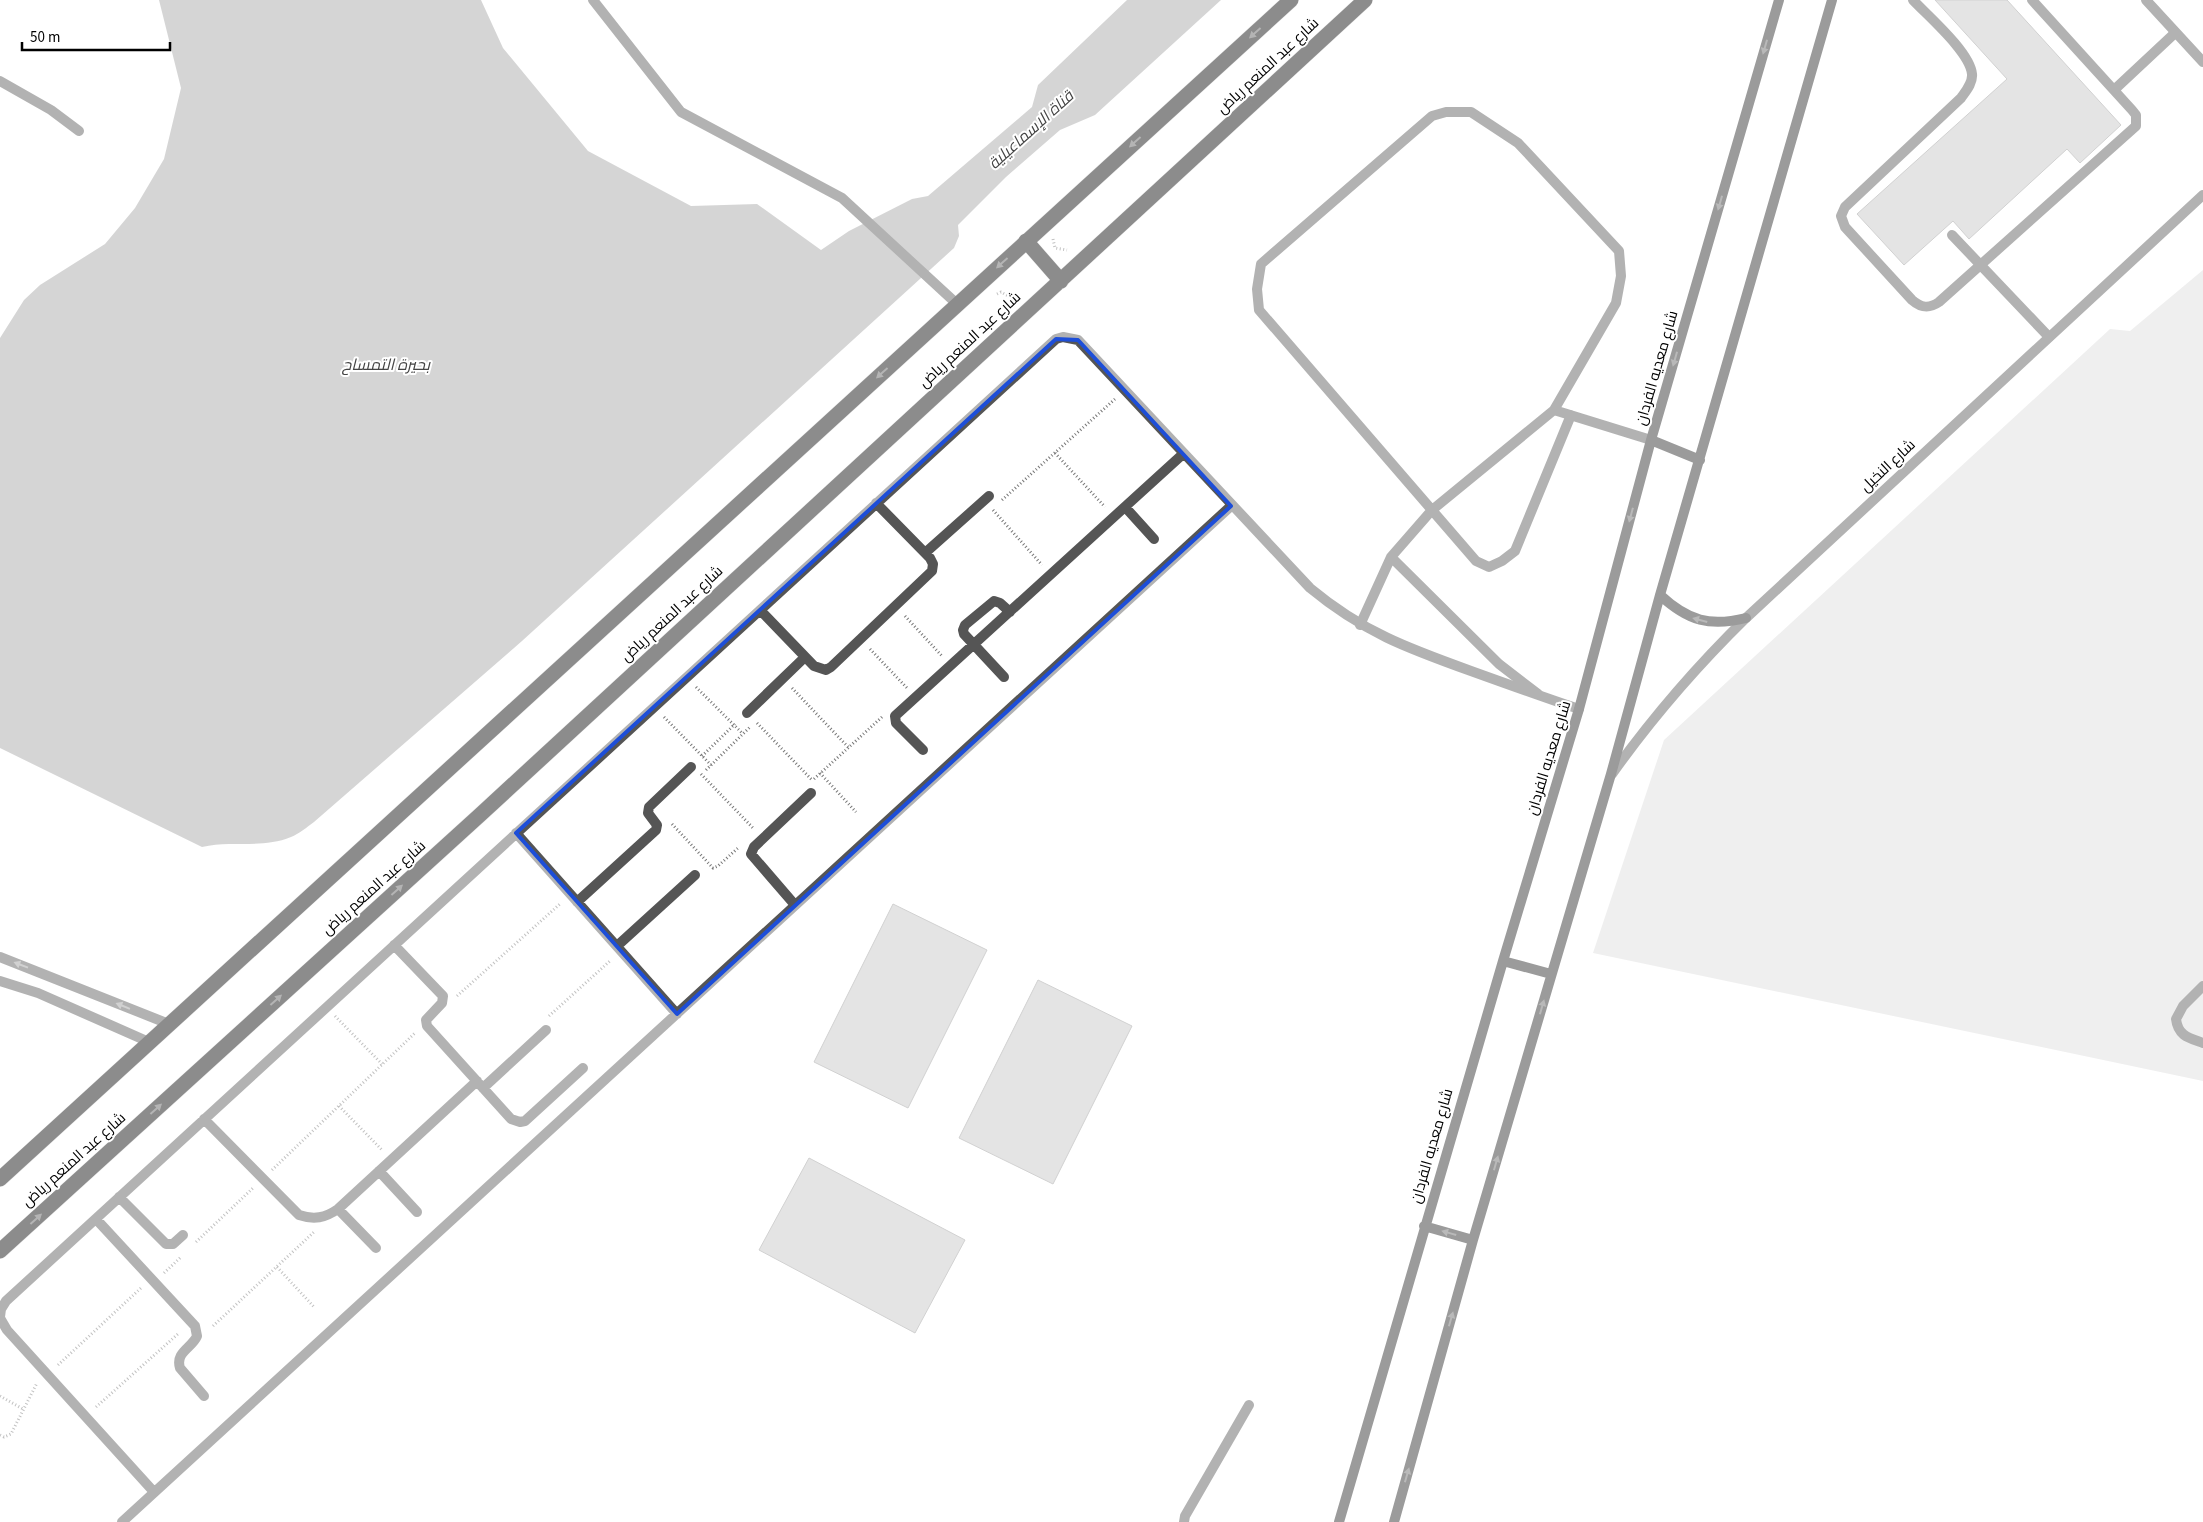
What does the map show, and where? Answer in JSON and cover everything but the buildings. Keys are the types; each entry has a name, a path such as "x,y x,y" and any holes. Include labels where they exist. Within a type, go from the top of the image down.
{"highway":[{"path":"0,1179 1291,0"},
{"name":"شارع عبد المنعم رياض","path":"0,1251 495,801 1365,0"},
{"path":"1026,241 1061,280"}],"street":[{"path":"593,0 681,112 842,198 957,304"},
{"name":"شارع معديه الفردان","path":"1339,1522 1424,1226 1580,709 1651,440 1779,0"},
{"path":"1394,1522 1473,1240 1611,774 1660,595 1832,0"},
{"path":"1913,0 1964,56 1972,73 1970,82 1961,98 1846,207 1841,216 1842,222 1912,300 1922,307 1934,306 1940,302 2136,126 2136,115 2032,0"},
{"path":"2146,0 2203,62"},
{"path":"2114,90 2175,33"},
{"path":"0,81 51,110 79,131"},
{"path":"1360,625 1391,557 1432,510 1554,410 1616,303 1621,276 1618,250 1518,143 1471,112 1446,112 1432,116 1261,264 1256,289 1259,310 1432,510 1476,561 1489,566 1502,561 1514,551 1571,415"},
{"name":"شارع النخيل","path":"1611,774 1641,733 1709,654 2203,195"},
{"path":"1952,234 2049,337"},
{"path":"154,1492 7,1330 0,1317 1,1309 6,1301 1056,339 1063,337 1078,340 1310,588 1342,614 1360,625 1415,651 1541,697 1580,709"},
{"path":"1554,410 1651,440 1700,460"},
{"path":"923,750 896,723 895,716 1183,454"},
{"path":"925,553 988,496"},
{"path":"760,610 814,666 826,670 831,667 932,571 933,564 925,553 876,502"},
{"path":"122,1522 1232,506"},
{"path":"1125,507 1154,539"},
{"path":"1391,557 1499,664 1541,697"},
{"path":"1660,595 1674,608 1691,617 1709,622 1728,622 1746,618"},
{"path":"1004,677 963,632 965,625 994,601 1000,603 1010,612"},
{"path":"747,713 805,657"},
{"path":"574,898 656,830 657,824 648,813 649,807 691,767"},
{"path":"795,906 752,858 751,854 754,847 808,790"},
{"path":"516,833 677,1014"},
{"path":"617,946 695,875"},
{"path":"394,945 441,992 443,999 425,1023 511,1119 520,1122 528,1118 583,1068"},
{"path":"0,957 169,1024"},
{"path":"1503,961 1551,974"},
{"path":"0,980 38,993 148,1042"},
{"path":"2203,986 2183,1006 2176,1019 2181,1033 2187,1038 2203,1043"},
{"path":"204,1119 299,1215 309,1218 320,1218 338,1209 480,1084 546,1030"},
{"path":"379,1171 417,1212"},
{"path":"119,1197 166,1244 173,1244 183,1235"},
{"path":"338,1209 376,1248"},
{"path":"96,1219 191,1322 197,1331 195,1341 180,1355 178,1364 204,1396"},
{"path":"1424,1226 1473,1240"},
{"path":"1184,1522 1185,1516 1248,1405"}],"path":[{"path":"1056,234 1052,238 1055,248 1065,252 1074,246"},
{"path":"986,516 1124,390"},
{"path":"1055,453 1114,517"},
{"path":"993,509 1051,574"},
{"path":"896,606 951,665"},
{"path":"861,639 916,698"},
{"path":"785,694 814,666"},
{"path":"686,677 743,734"},
{"path":"792,687 848,747"},
{"path":"653,707 711,765"},
{"path":"691,767 747,713"},
{"path":"808,790 812,780 885,715 895,716"},
{"path":"694,781 756,722 812,780"},
{"path":"820,773 856,812"},
{"path":"701,774 756,831 751,836"},
{"path":"654,820 661,813 713,868 718,866 739,847"},
{"path":"443,999 458,995 574,898"},
{"path":"327,1007 382,1064"},
{"path":"193,1245 425,1023"},
{"path":"338,1106 392,1160"},
{"path":"213,1326 313,1234 319,1225 320,1218"},
{"path":"0,1435 4,1437 11,1434 23,1409 46,1372 186,1252"},
{"path":"277,1267 315,1308"},
{"path":"86,1416 191,1322"},
{"path":"0,1396 23,1409"}],"highlighted area":[{"path":"1056,339 1078,340 1231,506 677,1014 516,833"}],"shaded area":[{"path":"2203,270 2203,1081 1593,953 1664,740 2110,329 2130,331"}],"water":[{"name":"بحيرة التمساح","path":"159,0 481,0 503,48 588,151 691,206 757,204 821,250 849,231 912,199 928,196 1032,107 1038,85 1127,0 1221,0 1095,115 1060,130 1006,177 958,225 959,236 954,248 522,641 314,822 297,834 280,841 202,847 0,748 0,338 24,300 40,285 105,244 135,208 164,159 181,88"}],"water label":[{"name":"قناة الإسماعيلية","path":"1031,130"}]}
